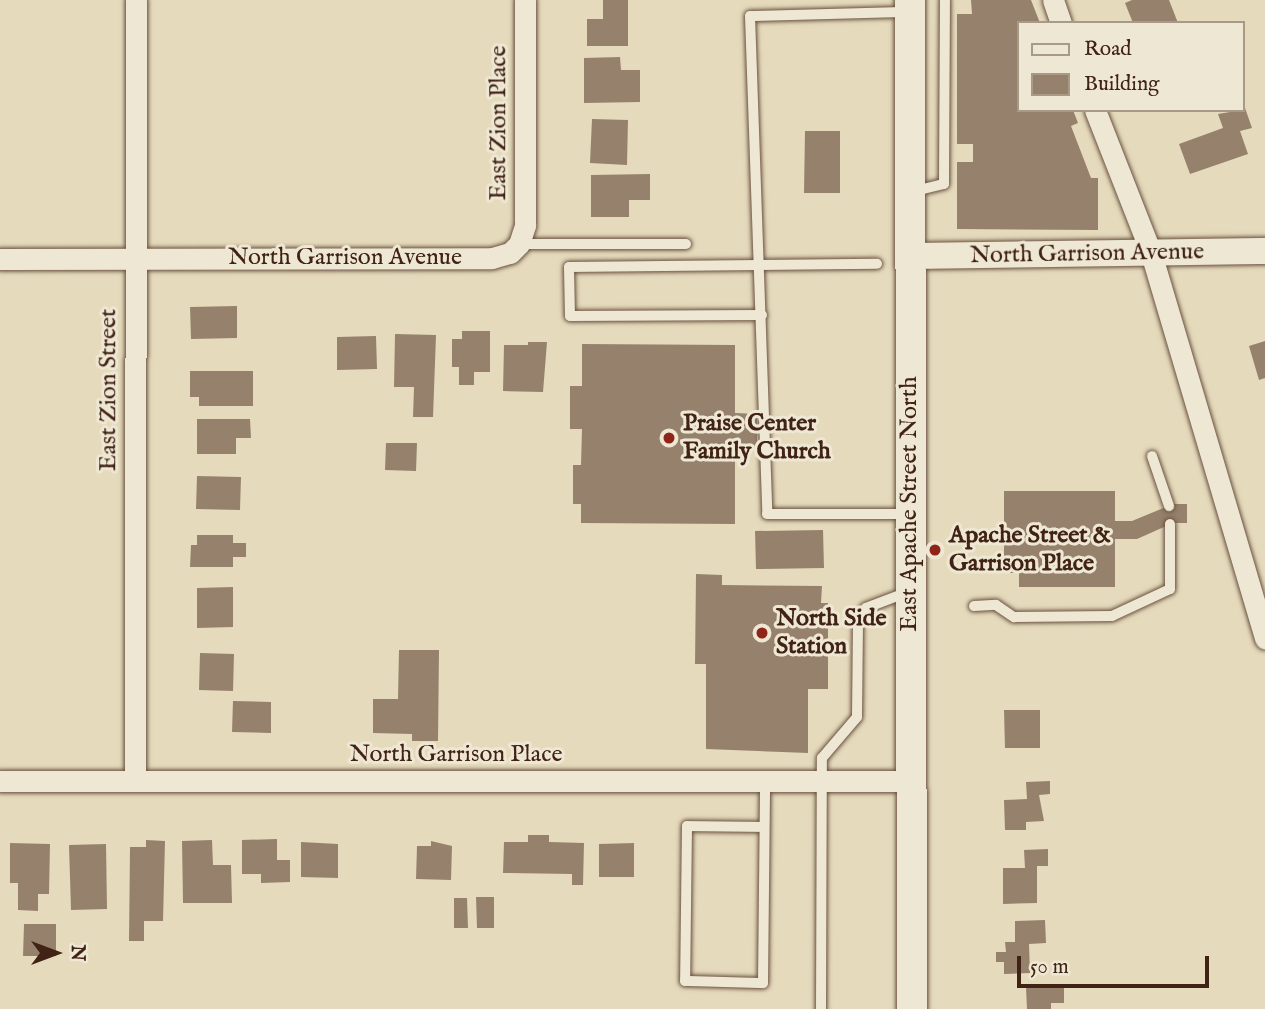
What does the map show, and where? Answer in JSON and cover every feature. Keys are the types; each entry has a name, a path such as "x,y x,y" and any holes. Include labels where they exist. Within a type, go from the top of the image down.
{"main road":[{"name":"East Apache Street North","path":"910,6 912,1009"}],"street":[{"name":"East Zion Street","path":"135,781 136,0"},
{"name":"East Zion Place","path":"519,244 525,225 525,0"},
{"path":"1053,0 1061,21"},
{"path":"1096,112 1151,253 1265,638"},
{"name":"North Garrison Avenue","path":"0,259 492,258 510,253 519,244"},
{"name":"North Garrison Avenue","path":"909,256 1265,251"},
{"name":"North Garrison Place","path":"0,781 911,781"}],"lane":[{"path":"909,192 944,184 945,0"},
{"path":"910,6 750,16 761,264 767,514 910,514"},
{"name":"North Garrison Avenue","path":"519,244 686,244"},
{"path":"762,315 570,316 569,267 877,264"},
{"path":"1152,456 1169,506"},
{"path":"974,606 996,605 1014,617 1112,616 1170,589 1170,524"},
{"path":"821,1009 822,758 857,717 858,617 866,608 910,591"},
{"path":"764,827 687,826 685,981 763,982 765,781"}],"building":[{"path":"603,0 628,0 628,46 587,46 587,19 603,19"},
{"path":"971,0 1031,0 1039,21 1016,21 1016,112 1074,112 1078,123 1071,126 1091,178 1098,178 1098,230 957,229 957,162 973,162 973,144 957,144 957,14 972,14"},
{"path":"1132,0 1169,0 1177,21 1132,21 1125,3"},
{"path":"620,57 621,70 640,70 640,102 584,103 584,58"},
{"path":"1244,105 1252,128 1240,131 1248,154 1190,174 1179,144 1223,128 1218,114 1244,112"},
{"path":"592,119 628,120 627,165 590,163"},
{"path":"805,131 840,131 840,193 804,193"},
{"path":"650,174 650,200 629,200 629,217 591,217 591,175"},
{"path":"237,306 237,338 191,339 190,307"},
{"path":"462,331 490,331 490,372 474,372 474,385 459,385 459,367 452,367 452,339 462,339"},
{"path":"395,334 436,335 433,417 413,417 414,387 394,387"},
{"path":"376,336 377,369 337,370 337,337"},
{"path":"1265,341 1265,378 1259,380 1249,346"},
{"path":"528,342 547,342 543,392 503,391 504,345 528,345"},
{"name":"Praise Center Family Church","path":"582,344 735,345 735,413 757,414 757,447 735,447 735,524 581,523 581,504 573,504 573,465 581,465 582,429 570,429 570,386 582,386"},
{"path":"190,371 253,371 253,406 199,406 199,397 190,397"},
{"path":"197,419 250,419 251,438 236,438 236,454 197,454"},
{"path":"386,443 417,443 416,471 385,470"},
{"path":"197,476 241,477 240,510 196,509"},
{"path":"1004,491 1115,491 1115,521 1132,521 1173,504 1187,504 1187,523 1173,523 1137,539 1115,539 1115,587 1019,587 1019,573 1004,573"},
{"path":"823,530 824,568 756,569 755,531"},
{"path":"197,535 233,535 233,543 246,543 246,557 233,557 233,567 190,567 191,545 197,545"},
{"name":"North Side Station","path":"696,574 722,575 722,585 822,586 821,603 828,603 828,689 808,689 808,753 706,749 706,664 695,664"},
{"path":"233,587 233,627 197,628 197,588"},
{"path":"399,650 439,650 438,741 412,741 412,734 373,733 373,699 398,699"},
{"path":"200,653 234,654 233,691 199,690"},
{"path":"233,701 271,702 271,733 232,732"},
{"path":"1004,710 1040,710 1040,748 1005,748"},
{"path":"1050,781 1050,794 1039,795 1044,821 1026,822 1026,830 1005,830 1004,800 1027,799 1026,782"},
{"path":"528,835 549,835 549,842 584,843 583,885 572,885 572,874 503,873 504,842 528,842"},
{"path":"277,839 277,860 290,860 290,882 261,883 261,874 242,874 242,840"},
{"path":"146,840 165,841 163,921 144,921 144,941 129,941 130,847 146,847"},
{"path":"212,840 213,865 231,865 232,903 183,903 182,841"},
{"path":"431,841 452,846 451,880 416,879 417,846 431,846"},
{"path":"301,842 338,844 338,878 301,877"},
{"path":"10,843 50,844 49,894 38,894 38,911 18,910 18,883 10,883"},
{"path":"634,843 634,877 599,877 599,844"},
{"path":"106,844 107,909 71,910 69,845"},
{"path":"1048,849 1048,866 1037,866 1037,903 1003,904 1003,868 1025,868 1024,850"},
{"path":"476,897 494,897 494,928 477,928"},
{"path":"454,898 467,898 468,928 454,928"},
{"path":"1045,920 1046,943 1029,944 1030,973 1004,974 1004,962 996,962 996,952 1006,952 1005,942 1015,942 1015,921"},
{"path":"24,924 56,924 56,956 23,956"},
{"path":"1026,987 1064,987 1064,1003 1051,1003 1051,1009 1027,1009"}],"place":[{"name":"Praise Center Family Church","path":"669,438"},
{"name":"Apache Street & Garrison Place","path":"935,550"},
{"name":"North Side Station","path":"762,633"}]}
